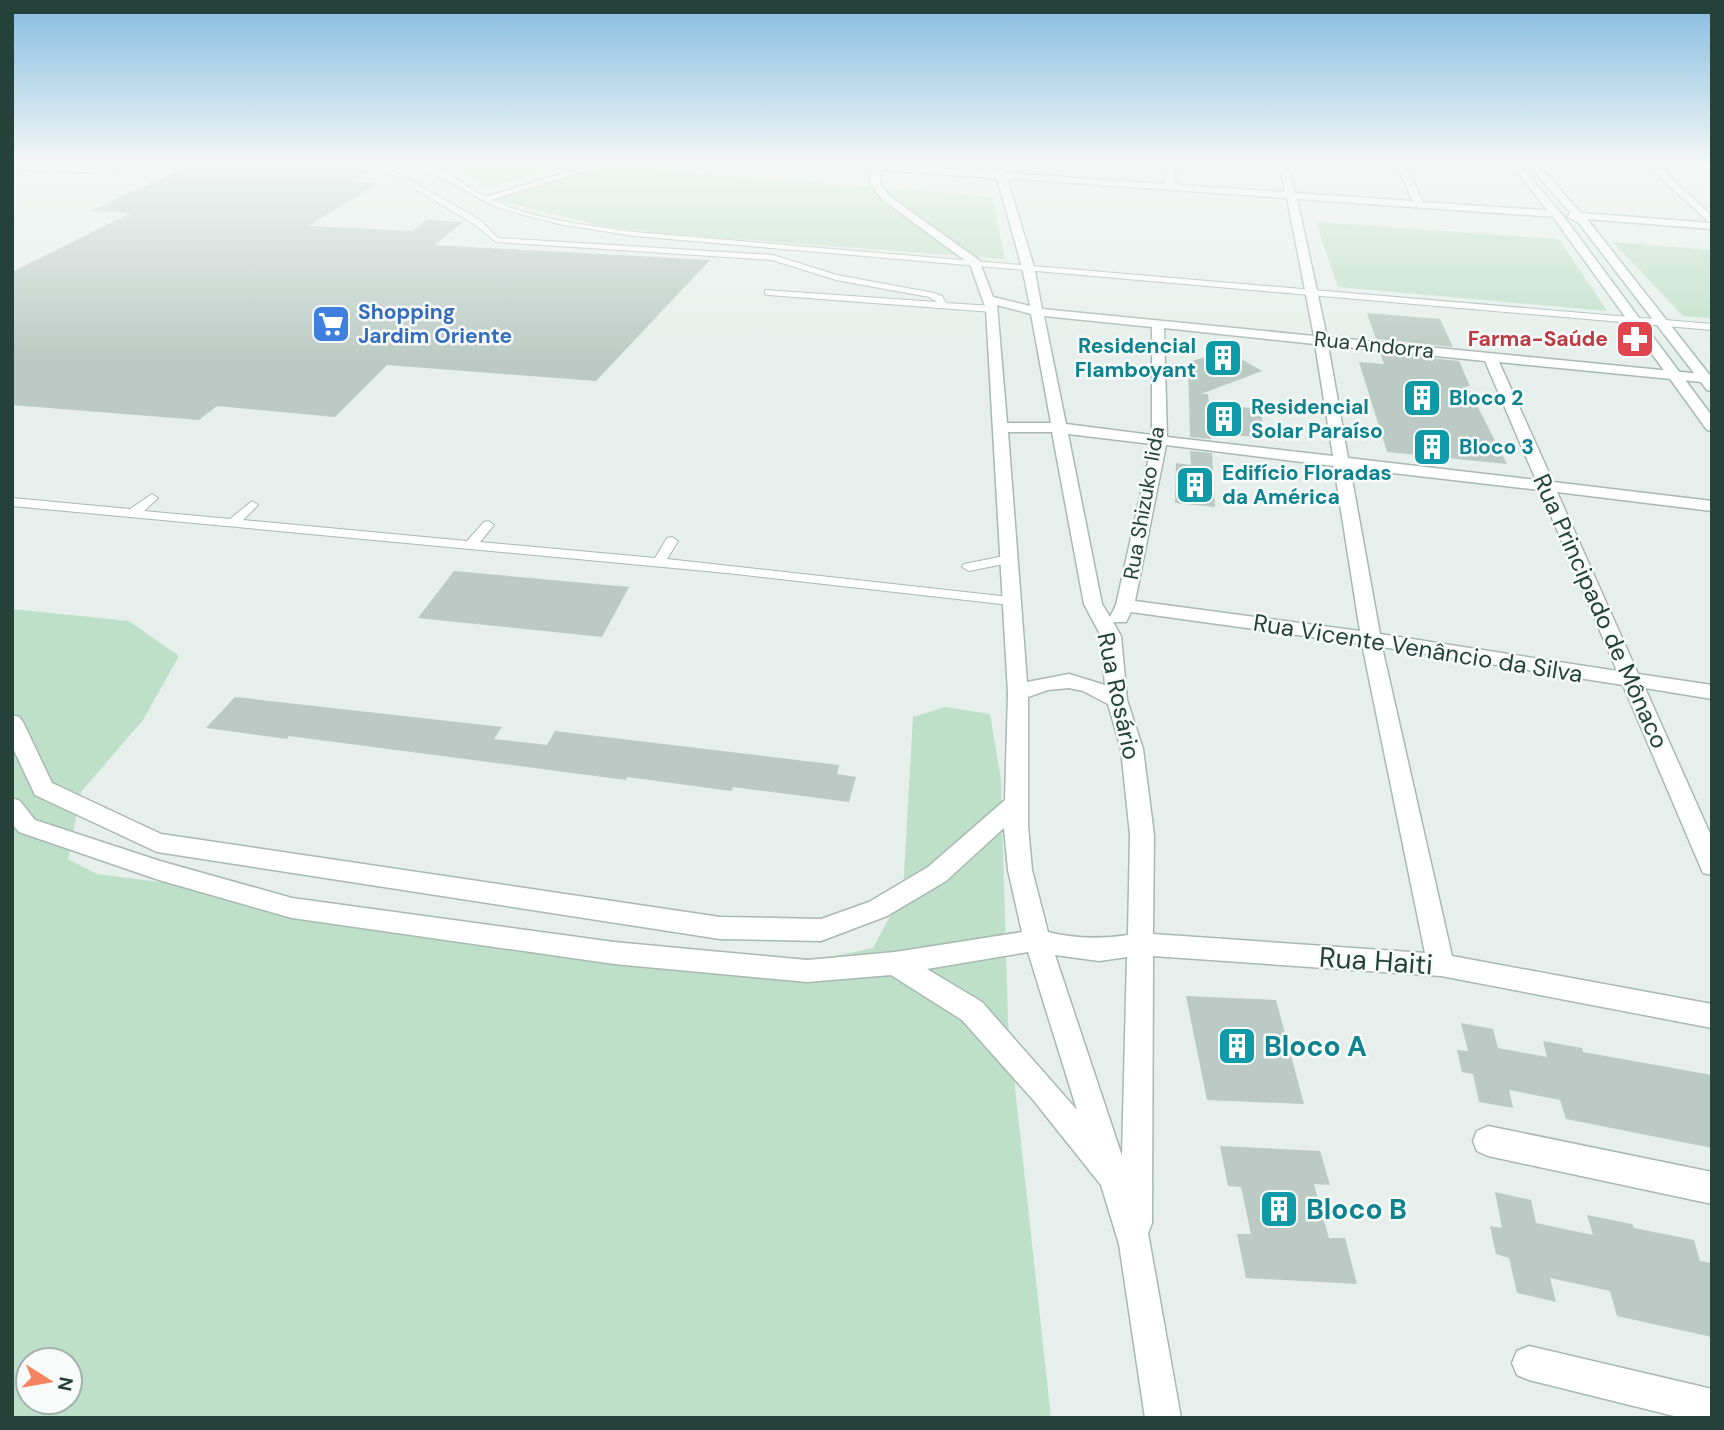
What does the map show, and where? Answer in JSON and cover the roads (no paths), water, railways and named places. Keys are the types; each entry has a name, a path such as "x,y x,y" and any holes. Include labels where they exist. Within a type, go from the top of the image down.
{"street":[{"path":"929,229 975,261"},
{"name":"Rua Rosário","path":"1017,229 1028,267 1093,604 1111,636 1117,701 1132,749 1142,835 1135,1244"},
{"path":"1299,229 1343,463 1371,639 1441,965"},
{"path":"1567,229 1712,427"},
{"path":"1588,229 1710,382"},
{"name":"Rua Rosário","path":"975,261 990,304 1009,559 1018,693 1017,803 1020,870 1037,940 1135,1244 1163,1418"},
{"name":"Rua Andorra","path":"990,304 1036,312 1158,325 1675,375 1710,382"},
{"name":"Rua Shizuko Iida","path":"1111,636 1125,605 1160,440 1158,325"},
{"name":"Rua Principado de Mônaco","path":"1490,356 1712,866"},
{"path":"999,427 1058,428 1712,506"},
{"name":"Rua Vicente Venâncio da Silva","path":"1125,605 1371,639 1712,692"},
{"path":"1018,693 1045,682 1064,680 1093,686 1117,701"},
{"path":"12,722 43,789 157,843 720,928 821,930 878,909 937,874 1017,803"},
{"path":"12,807 27,825 46,832 159,870 292,908 614,953 807,971 895,962 1037,940"},
{"name":"Rua Haiti","path":"1037,940 1069,948 1099,950 1142,944 1441,965 1712,1016"},
{"path":"895,962 972,1012 1044,1091 1117,1184"},
{"path":"1488,1141 1712,1188"},
{"path":"1529,1363 1712,1407"}],"lane":[{"path":"484,229 496,240 773,258 836,277 931,295 943,305"},
{"path":"603,229 634,234 975,261 1712,327"},
{"path":"768,292 943,305 990,304"},
{"path":"133,513 152,498"},
{"path":"12,502 659,562 1010,601"},
{"path":"234,522 252,505"},
{"path":"472,544 488,525"},
{"path":"659,562 672,541"},
{"path":"969,567 1009,559"}],"place":[{"name":"Shopping Jardim Oriente","path":"331,324"},
{"name":"Farma-Saúde","path":"1635,339"},
{"name":"Residencial Flamboyant","path":"1223,358"},
{"name":"Bloco 2","path":"1422,398"},
{"name":"Residencial Solar Paraíso","path":"1224,419"},
{"name":"Bloco 3","path":"1432,447"},
{"name":"Edifício Floradas da América","path":"1195,485"},
{"name":"Bloco A","path":"1237,1046"},
{"name":"Bloco B","path":"1279,1209"}]}
